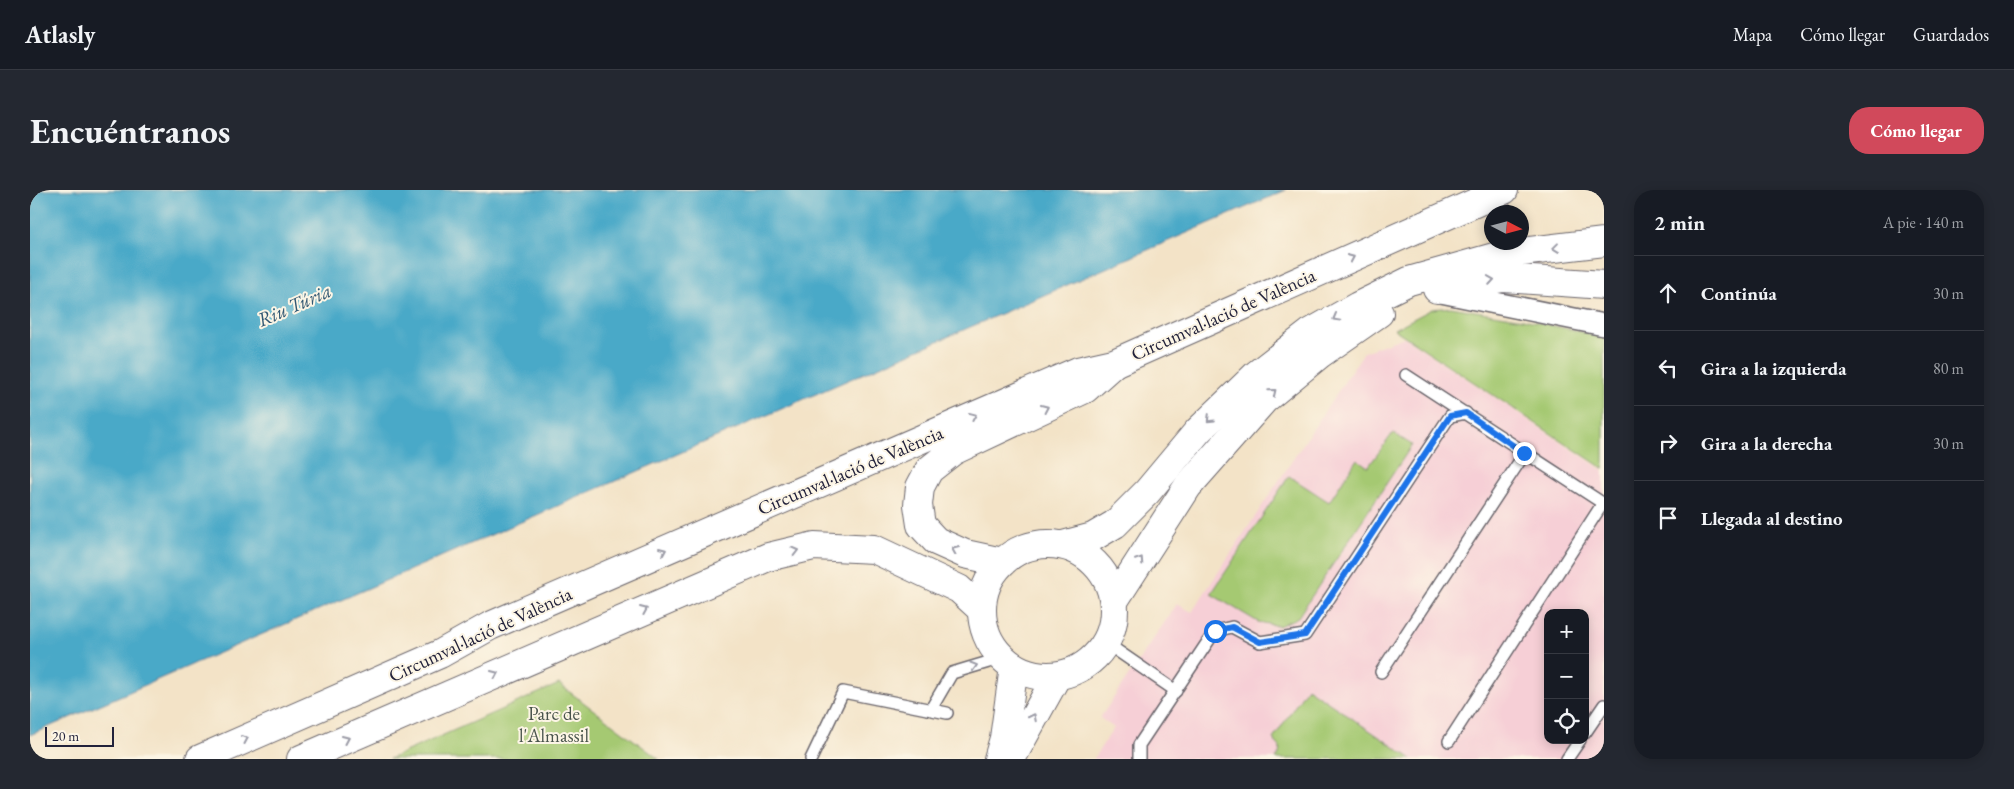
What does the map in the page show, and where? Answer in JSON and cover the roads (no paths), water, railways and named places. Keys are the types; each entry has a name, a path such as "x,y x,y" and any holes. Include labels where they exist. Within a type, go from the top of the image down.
{"main road":[{"name":"Circumval·lació de València","path":"200,759 440,654 499,622 1078,370 1114,363 1504,190"},
{"path":"1063,545 1093,537 1115,524 1147,492 1198,431 1257,374 1310,333 1342,315 1409,281 1505,254 1604,242"},
{"path":"1114,601 1188,486 1264,400 1320,354 1376,314 1431,290 1503,278 1604,285"},
{"path":"1002,562 965,554 936,541 921,525 918,505 920,487 929,470 953,451 1085,389 1114,363"},
{"path":"1047,543 1063,545 1081,552 1097,564 1110,584 1114,601 1112,629 1106,643 1093,659 1082,667 1056,676 1035,674 1008,662 987,635 982,610 986,587 1002,562 1014,552 1029,546 1047,543"},
{"path":"302,759 768,557 814,546 874,549 959,589 982,610"},
{"path":"998,759 1004,738 1008,662"},
{"path":"1011,759 1056,676"}],"street":[{"path":"1431,290 1604,325"}],"lane":[{"path":"1406,375 1603,504 1449,741"},
{"path":"1139,759 1139,745 1215,631 1232,627 1260,642 1305,635 1450,416 1466,413"},
{"path":"1381,672 1524,453"},
{"path":"1106,643 1176,690"},
{"path":"931,710 952,673 1008,662"},
{"path":"811,759 843,692 947,713"},
{"path":"1589,727 1604,705"},
{"path":"1568,759 1577,744"}],"water":[{"name":"Riu Túria","path":"30,190 1286,190 30,735"}],"park label":[{"name":"Parc de l'Almassil","path":"554,724"}]}
